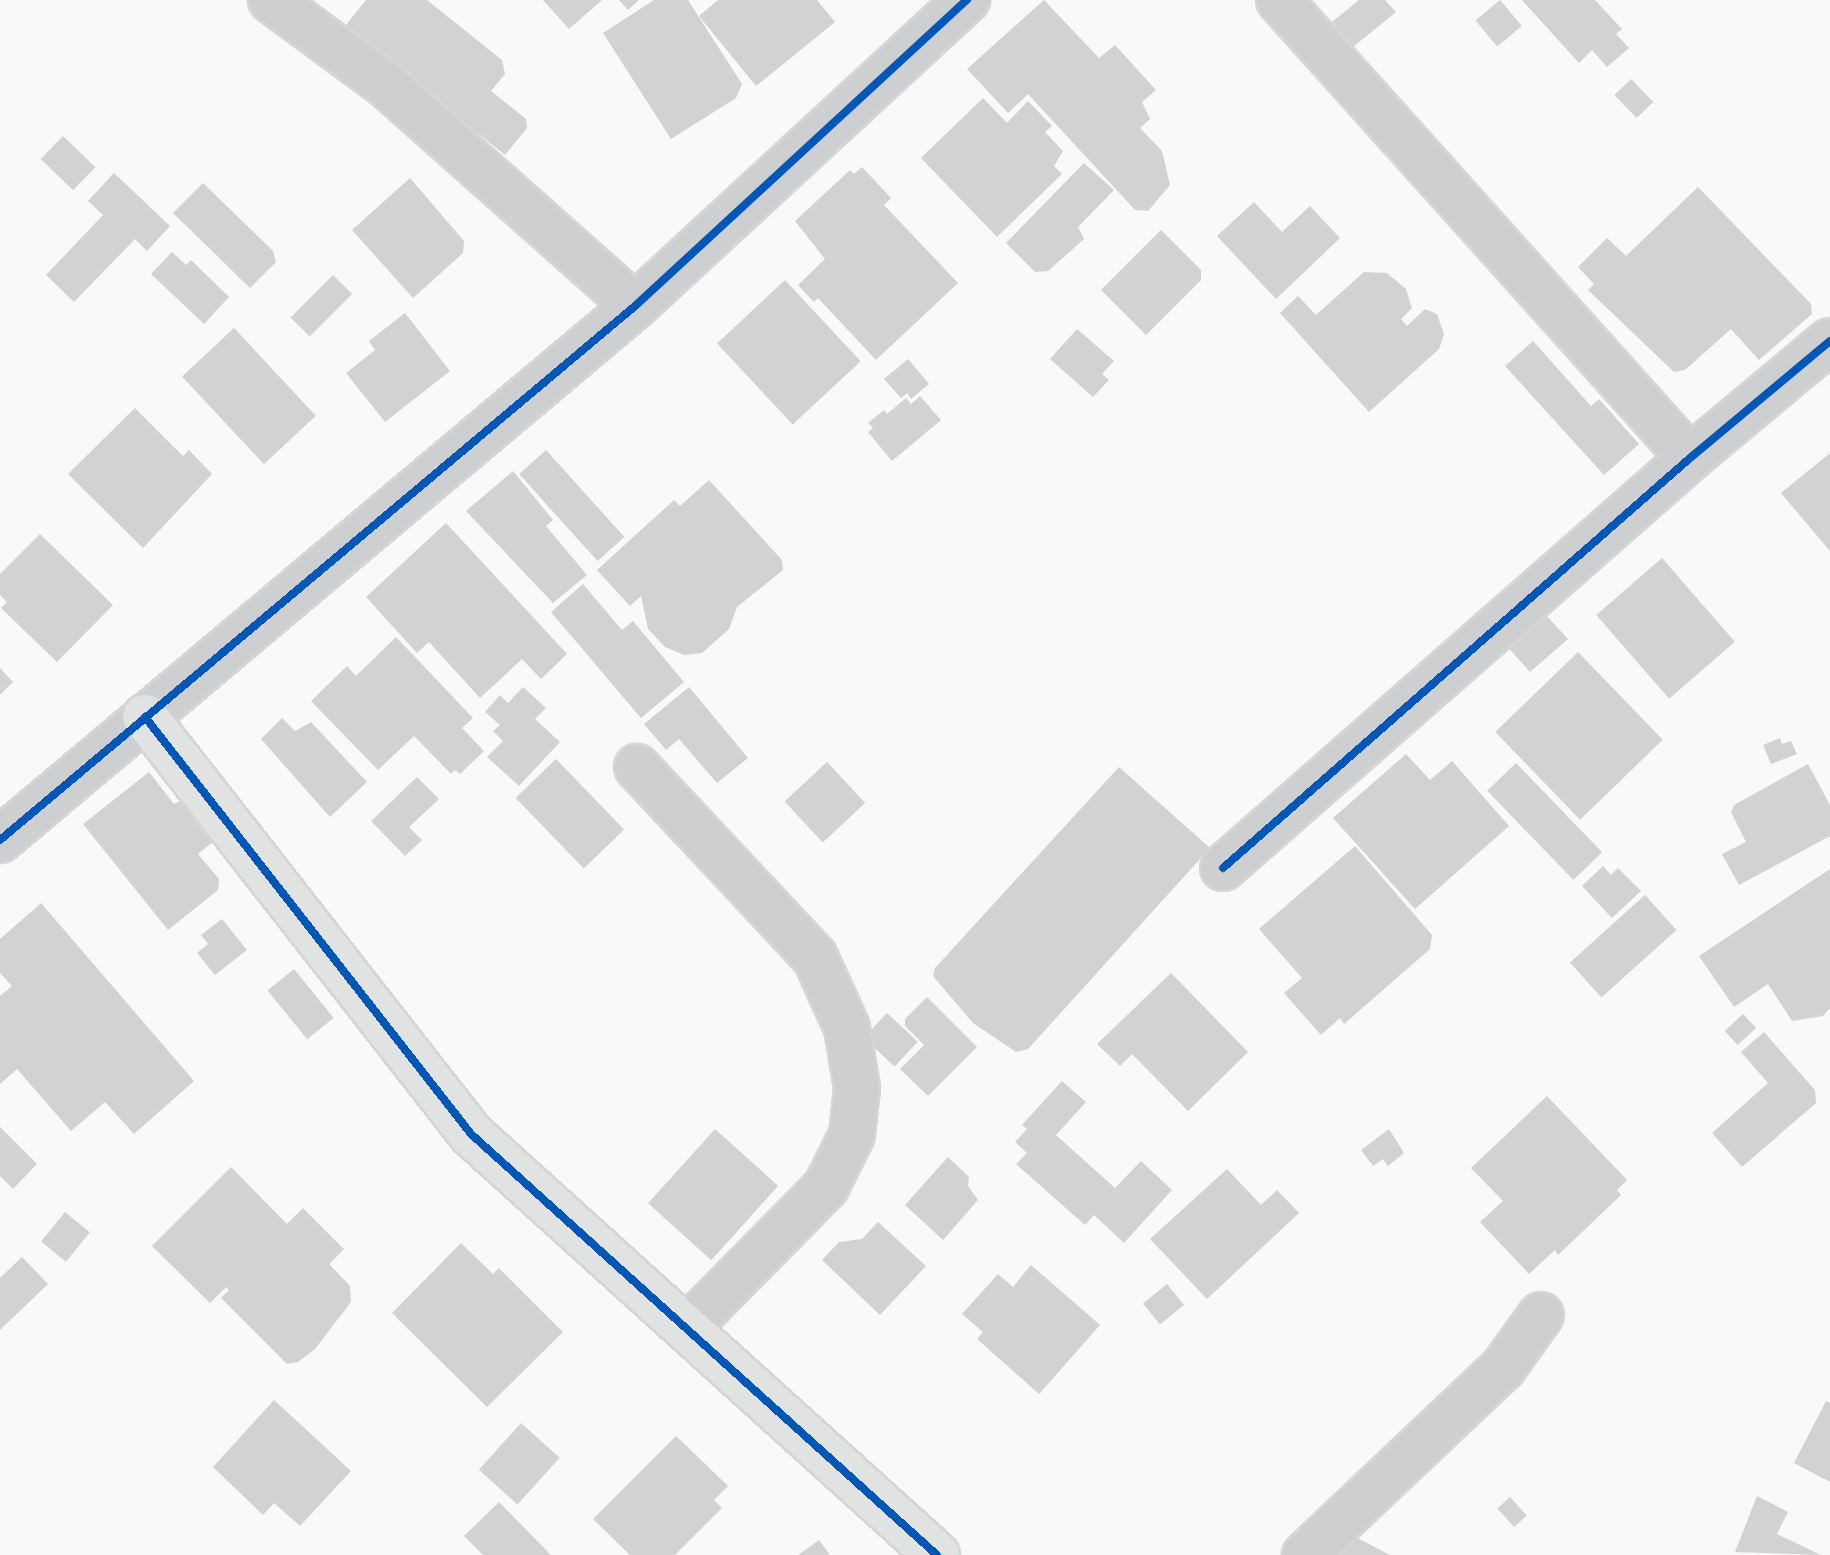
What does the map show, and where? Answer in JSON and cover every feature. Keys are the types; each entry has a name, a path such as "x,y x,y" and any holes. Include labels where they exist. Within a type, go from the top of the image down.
{"street":[{"path":"271,0 385,84 635,306"},
{"path":"0,840 635,306 967,0"},
{"path":"1279,0 1690,458"},
{"path":"1223,868 1690,458 1830,341"},
{"path":"145,717 471,1134 937,1555"},
{"path":"637,767 815,957 847,1028 857,1088 852,1135 826,1187 687,1328"},
{"path":"1305,1555 1503,1368 1541,1315"}],"building":[{"path":"366,0 427,0 502,60 505,74 491,91 526,119 527,128 505,155 345,26"},
{"path":"543,0 602,0 569,29"},
{"path":"619,0 639,0 628,10"},
{"path":"654,0 688,0 742,84 736,98 671,139 603,33"},
{"path":"718,0 817,0 835,22 756,86 699,16"},
{"path":"1044,0 1099,58 1115,45 1156,90 1142,102 1150,119 1140,128 1162,151 1170,185 1148,211 1135,210 1028,94 1008,113 967,69"},
{"path":"1359,0 1385,0 1396,12 1353,47 1332,22"},
{"path":"1500,0 1522,26 1497,47 1475,21"},
{"path":"1522,0 1595,0 1622,29 1616,34 1629,48 1607,67 1592,50 1579,63"},
{"path":"1631,79 1653,102 1637,118 1614,95"},
{"path":"983,98 1007,123 1028,101 1052,126 1045,132 1063,151 1054,166 1062,174 997,237 921,158"},
{"path":"63,136 95,167 73,190 41,159"},
{"path":"1084,163 1114,190 1078,227 1084,239 1048,271 1035,272 1006,243"},
{"path":"862,167 891,198 884,205 958,283 876,360 818,298 814,302 798,285 825,259 795,221 850,170 854,174"},
{"path":"114,173 170,226 147,251 135,239 74,302 46,275 103,215 88,201"},
{"path":"410,178 464,241 463,253 413,298 352,230"},
{"path":"203,183 273,251 276,262 250,288 173,213"},
{"path":"1698,187 1811,304 1812,314 1759,360 1731,329 1685,370 1674,372 1588,290 1594,284 1578,267 1607,238 1626,256"},
{"path":"1254,202 1282,232 1310,206 1340,238 1276,299 1217,236"},
{"path":"1161,230 1201,270 1201,280 1146,335 1101,290"},
{"path":"172,252 186,265 191,260 229,297 204,324 151,274"},
{"path":"1364,272 1387,273 1406,289 1412,308 1401,319 1407,326 1425,309 1437,314 1444,334 1439,349 1369,412 1280,313 1298,296 1316,315"},
{"path":"333,275 352,294 310,337 291,317"},
{"path":"785,280 861,361 793,425 717,343"},
{"path":"405,313 450,371 385,422 346,373 375,350 369,341"},
{"path":"234,328 316,416 264,464 182,376"},
{"path":"1077,329 1114,361 1102,374 1109,380 1093,397 1050,359"},
{"path":"1533,341 1591,406 1599,399 1639,444 1604,475 1505,366"},
{"path":"908,359 929,384 911,399 907,393 901,398 884,379"},
{"path":"920,396 941,420 892,461 868,432 873,428 868,423 884,410 887,414 906,398 911,404"},
{"path":"135,408 183,456 189,450 212,474 143,548 68,474"},
{"path":"546,450 624,537 598,561 519,474"},
{"path":"1830,453 1830,551 1781,493"},
{"path":"513,471 553,520 546,526 587,575 553,603 466,511"},
{"path":"709,480 782,560 783,570 737,607 729,629 702,653 684,655 665,647 648,629 641,596 630,606 597,570 674,500 680,506"},
{"path":"446,523 567,654 541,679 522,659 480,698 429,642 417,653 366,597"},
{"path":"40,534 113,605 57,662 1,608 7,602 0,595 0,574"},
{"path":"1662,558 1735,642 1669,699 1596,615"},
{"path":"583,584 622,630 633,621 684,682 641,718 551,612"},
{"path":"1545,614 1568,639 1530,672 1504,643"},
{"path":"396,637 473,718 462,728 484,751 460,774 455,770 451,774 414,736 378,770 311,701 347,666 356,676"},
{"path":"1578,652 1663,740 1580,820 1495,732"},
{"path":"0,668 13,682 0,695"},
{"path":"523,687 546,708 535,719 560,742 519,786 487,757 503,741 493,731 500,725 485,712 500,695 508,703"},
{"path":"689,687 748,758 717,783 679,739 666,750 644,724"},
{"path":"282,718 295,731 311,722 367,782 330,817 261,739"},
{"path":"1780,738 1782,744 1791,741 1797,754 1771,764 1763,745"},
{"path":"1406,754 1430,780 1452,761 1509,826 1415,909 1333,818"},
{"path":"556,759 624,829 584,868 516,798"},
{"path":"827,762 865,803 823,843 785,802"},
{"path":"1516,763 1602,852 1573,880 1487,791"},
{"path":"1808,764 1830,805 1830,836 1739,885 1722,854 1746,842 1731,812 1734,805"},
{"path":"1119,767 1210,848 1028,1049 1016,1052 973,1023 933,976 935,968"},
{"path":"149,772 174,804 182,800 215,840 198,854 219,879 218,890 168,930 83,824"},
{"path":"417,777 439,799 409,827 422,840 405,856 371,821"},
{"path":"1355,846 1432,935 1430,949 1344,1024 1340,1018 1321,1035 1284,993 1302,978 1259,929"},
{"path":"1603,866 1611,875 1618,868 1641,891 1612,918 1582,886"},
{"path":"1830,869 1830,1008 1823,1016 1792,1021 1768,984 1734,1007 1699,956"},
{"path":"1645,895 1676,930 1601,998 1570,963"},
{"path":"41,903 194,1081 134,1134 105,1102 71,1131 17,1069 0,1084 0,996 12,986 0,973 0,939"},
{"path":"222,919 247,950 215,975 197,953 208,944 201,935"},
{"path":"294,969 334,1018 307,1039 268,990"},
{"path":"1171,973 1248,1052 1188,1111 1132,1054 1120,1066 1097,1044"},
{"path":"927,997 977,1047 928,1096 900,1069 924,1045 905,1026 905,1019"},
{"path":"887,1013 918,1042 895,1067 864,1038"},
{"path":"1743,1014 1756,1028 1738,1045 1725,1031"},
{"path":"1764,1032 1815,1090 1816,1103 1742,1167 1712,1133 1768,1083 1741,1052"},
{"path":"1062,1081 1086,1102 1056,1135 1115,1188 1141,1161 1172,1190 1124,1243 1094,1215 1085,1225 1016,1164 1027,1153 1015,1142 1027,1129 1022,1125"},
{"path":"1547,1096 1627,1180 1617,1190 1621,1195 1558,1255 1555,1250 1529,1274 1480,1222 1503,1201 1471,1168"},
{"path":"0,1127 37,1164 13,1189 0,1176"},
{"path":"715,1129 778,1186 711,1260 648,1203"},
{"path":"1389,1129 1404,1153 1388,1166 1383,1159 1373,1166 1361,1150"},
{"path":"948,1157 969,1177 968,1186 978,1200 943,1240 905,1205"},
{"path":"231,1167 287,1224 303,1208 344,1249 329,1264 350,1286 351,1302 315,1349 298,1362 287,1364 221,1298 229,1290 226,1287 210,1303 152,1246"},
{"path":"1227,1169 1261,1205 1277,1190 1299,1213 1207,1299 1150,1239"},
{"path":"65,1212 90,1232 66,1262 41,1242"},
{"path":"878,1222 926,1266 880,1315 822,1260 839,1242 862,1239"},
{"path":"461,1243 493,1274 499,1268 563,1332 487,1407 392,1313"},
{"path":"22,1257 48,1284 0,1330 0,1278"},
{"path":"1031,1265 1100,1325 1039,1394 977,1339 983,1332 962,1314 998,1274 1013,1287"},
{"path":"1167,1284 1184,1305 1160,1324 1143,1304"},
{"path":"274,1400 351,1471 300,1526 274,1503 263,1515 213,1467"},
{"path":"1826,1401 1830,1403 1830,1482 1794,1463"},
{"path":"521,1423 560,1458 517,1505 479,1470"},
{"path":"676,1436 728,1486 714,1500 722,1508 675,1555 630,1555 593,1519"},
{"path":"1757,1496 1788,1512 1777,1534 1821,1555 1735,1552"},
{"path":"1510,1497 1527,1516 1514,1527 1497,1508"},
{"path":"499,1502 551,1555 483,1555 464,1536"},
{"path":"1350,1534 1390,1555 1339,1555"},
{"path":"819,1540 830,1555 798,1555"}],"cycle path":[{"path":"0,840 635,306 967,0"},
{"path":"1223,868 1690,458 1830,341"},
{"path":"145,717 471,1134 937,1555"}]}
